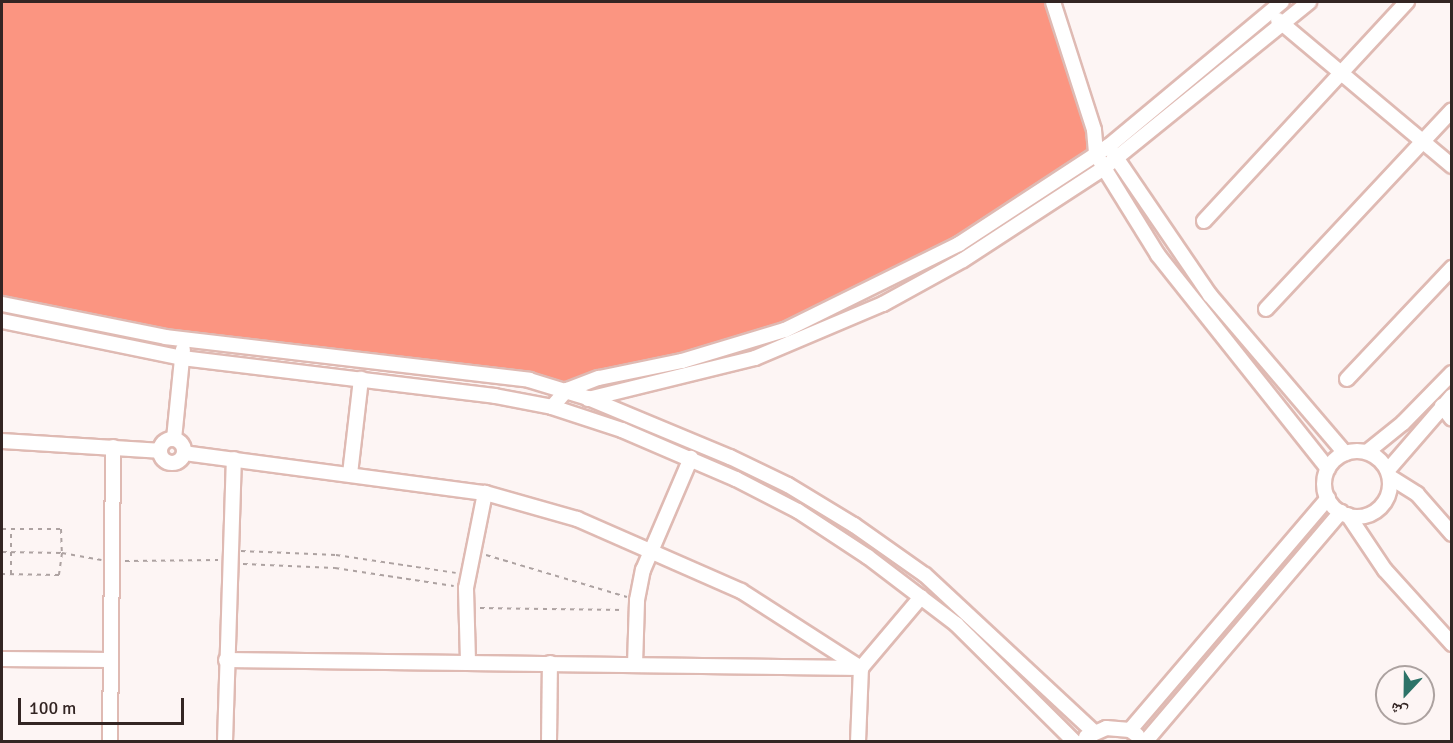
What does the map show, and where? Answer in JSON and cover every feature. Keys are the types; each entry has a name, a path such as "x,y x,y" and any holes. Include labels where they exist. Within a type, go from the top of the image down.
{"street":[{"path":"1053,2 1094,130 1096,154 1104,168 1158,255 1328,469"},
{"path":"552,406 567,390 599,378 682,362 750,342 820,316 959,244 1109,146 1282,2"},
{"path":"573,412 588,398 755,358 826,330 963,260 1104,168 1309,2"},
{"path":"1204,221 1407,2"},
{"path":"1270,12 1282,26 1452,165"},
{"path":"1266,309 1452,110"},
{"path":"1094,130 1109,146 1210,295 1345,453"},
{"path":"1347,379 1452,268"},
{"path":"2,304 184,339 483,374 567,390 588,398 730,457 788,485 854,525 925,575 1045,682 1093,731"},
{"path":"2,321 182,358 362,379 552,406 691,458 798,511 921,597 991,656 1078,741 1093,731 1130,730 1146,741 1345,514"},
{"path":"184,339 174,440 184,453 485,493 577,519 651,548 741,591 861,668"},
{"path":"1367,452 1403,423 1452,373"},
{"path":"350,474 362,379"},
{"path":"1447,401 1452,418"},
{"path":"1345,514 1362,517 1384,503 1389,474 1447,401"},
{"path":"160,451 167,440 174,440"},
{"path":"2,441 160,451"},
{"path":"110,741 110,561 113,447"},
{"path":"160,451 168,463 178,462 184,453"},
{"path":"1450,641 1385,570 1345,514 1328,498 1325,478 1328,469 1345,453 1367,452 1379,459 1389,474 1417,494 1452,534"},
{"path":"635,665 637,605 651,548 691,458"},
{"path":"225,741 234,459"},
{"path":"468,661 465,608 467,581 485,493"},
{"path":"1130,730 1328,498"},
{"path":"858,741 861,668 921,597"},
{"path":"2,659 110,660"},
{"path":"226,660 468,661 861,668"},
{"path":"549,741 550,663"}],"path":[{"path":"2,529 61,530 62,553 59,575 2,574"},
{"path":"11,574 12,529"},
{"path":"472,550 637,605"},
{"path":"2,552 62,553 110,561 336,555 467,581"},
{"path":"230,558 467,581"},
{"path":"465,608 637,605"}],"shaded area":[{"path":"2,2 1054,2 1096,154 1022,206 820,316 567,390 184,339 2,304"}]}
